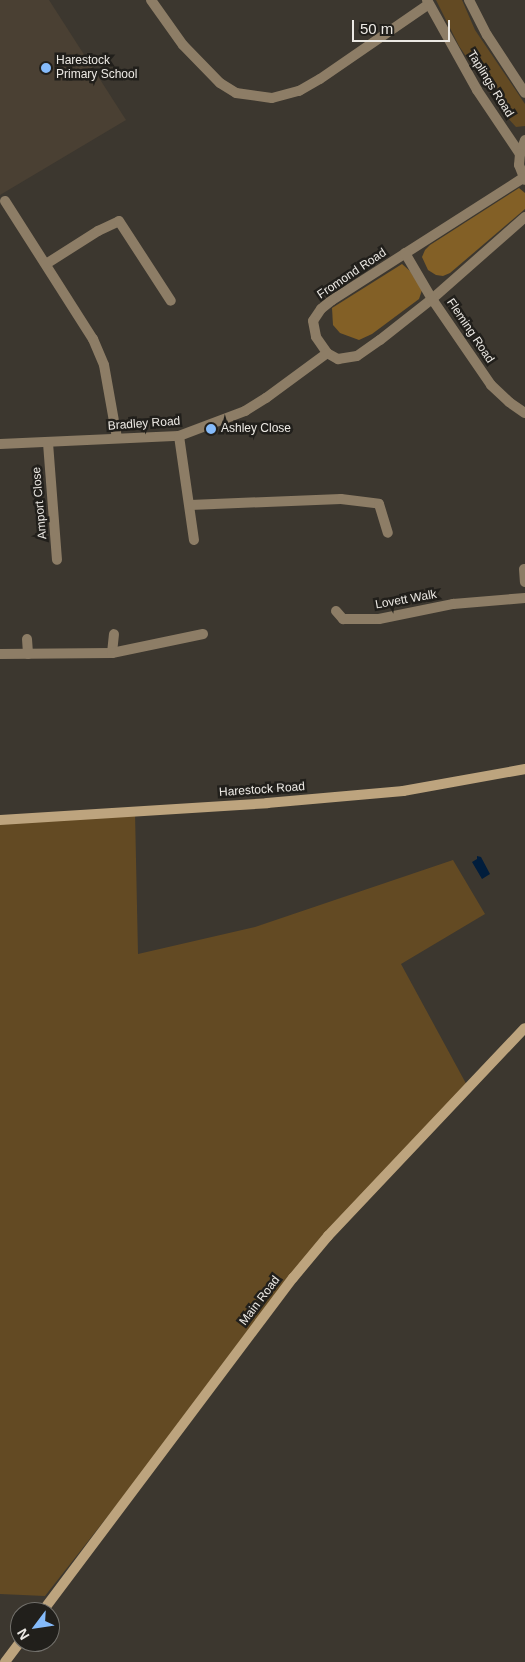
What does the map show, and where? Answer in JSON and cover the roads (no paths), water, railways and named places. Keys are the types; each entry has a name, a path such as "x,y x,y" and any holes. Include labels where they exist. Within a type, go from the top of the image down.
{"street":[{"path":"151,0 183,45 220,84 236,93 272,98 298,91 320,79 428,2"},
{"name":"Taplings Road","path":"469,0 487,35 525,94"},
{"name":"Taplings Road","path":"428,2 477,90 520,154"},
{"name":"Fromond Road","path":"327,353 316,337 313,321 320,310 524,179 519,164 525,140"},
{"path":"6,201 94,339 104,365 117,438"},
{"path":"327,353 338,359 357,356 432,299 525,217"},
{"path":"46,264 98,231 119,221 171,301"},
{"name":"Fleming Road","path":"405,254 432,299 491,386 509,402 525,412"},
{"name":"Bradley Road","path":"0,444 179,436 236,414 266,398 327,353"},
{"path":"179,436 194,540"},
{"name":"Amport Close","path":"48,443 57,560"},
{"path":"190,505 341,499 379,504 388,533"},
{"path":"524,569 525,582"},
{"name":"Lovett Walk","path":"336,611 343,619 379,619 453,604 525,598"},
{"path":"112,653 114,634"},
{"path":"0,654 112,653 203,634"},
{"path":"27,639 28,654"},
{"name":"Harestock Road","path":"0,820 267,803 372,794 525,769"},
{"name":"Main Road","path":"49,1602 143,1476 328,1236 525,1028"}],"water":[{"path":"477,856 481,857 490,874 482,879 472,862 477,859"}],"place":[{"name":"Harestock Primary School","path":"46,68"},
{"name":"Ashley Close","path":"211,429"}]}
